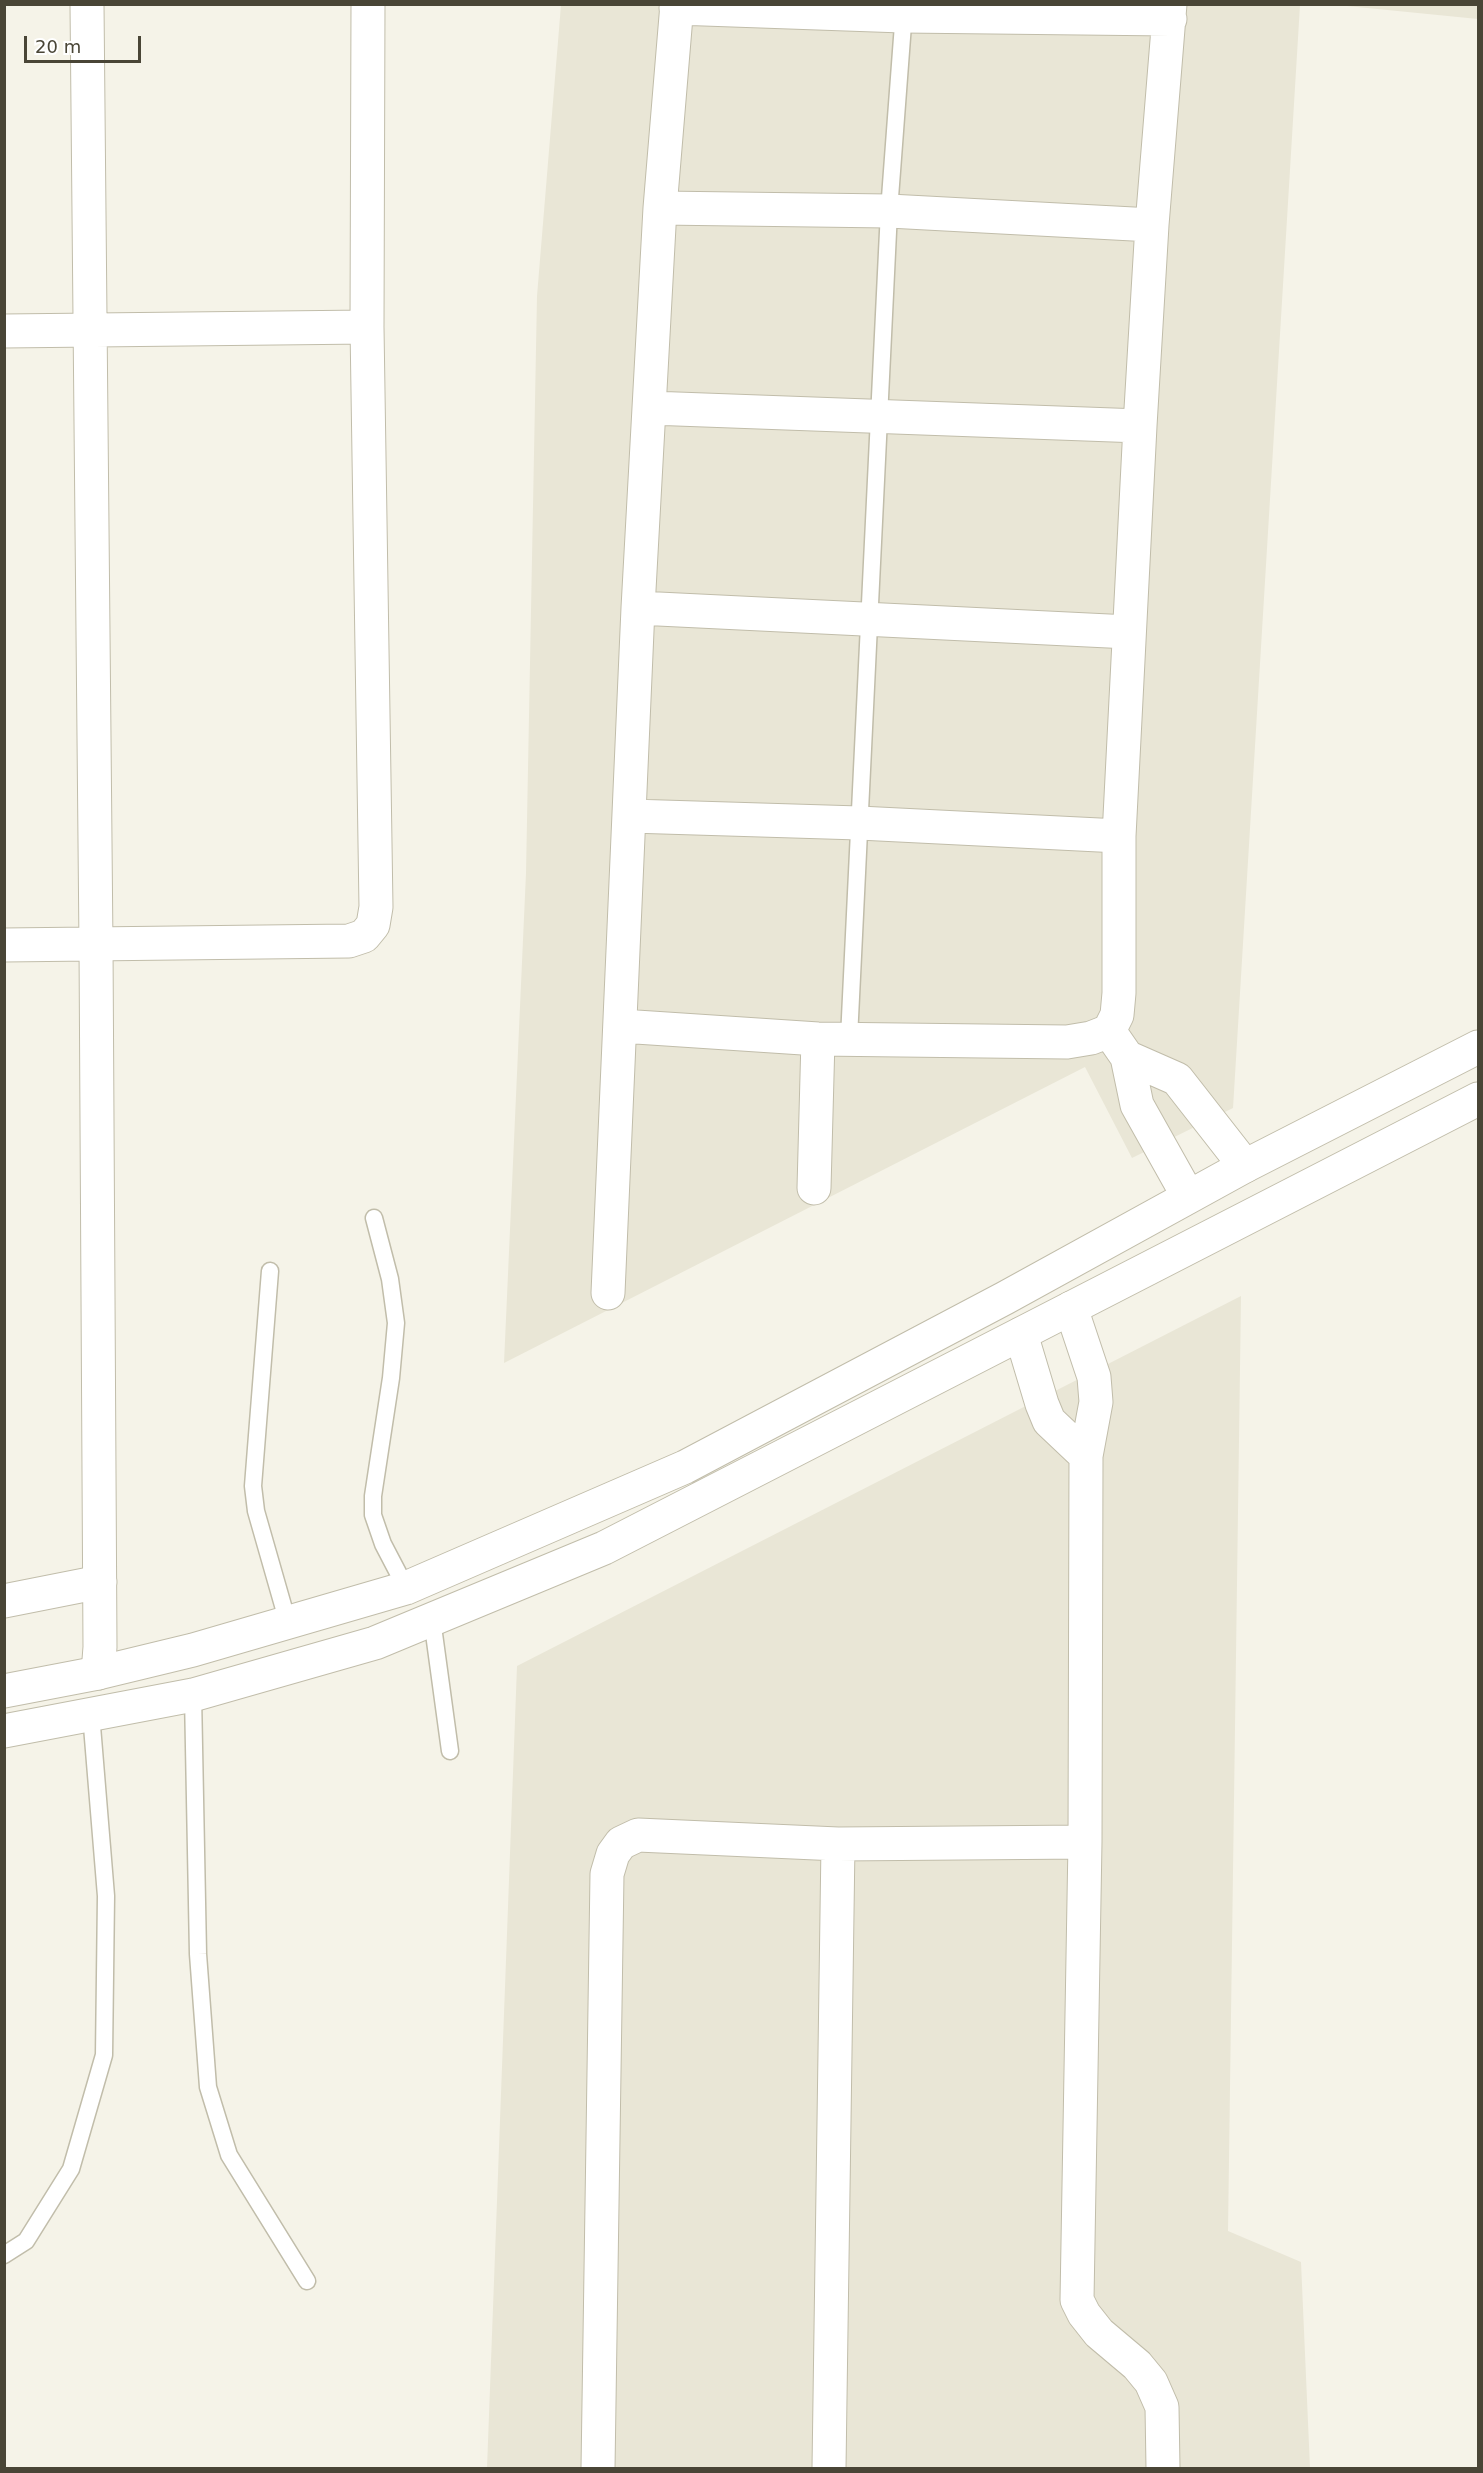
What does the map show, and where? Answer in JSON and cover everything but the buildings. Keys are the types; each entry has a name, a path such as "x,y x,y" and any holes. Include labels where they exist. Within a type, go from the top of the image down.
{"street":[{"path":"87,4 96,945 98,1674"},
{"path":"4,945 349,940 364,936 374,926 376,907 368,327 368,4"},
{"path":"608,1293 638,608 660,208 677,6 1170,12 1152,225 1129,632 1119,836 1117,1015 1118,1044 1137,1105 1188,1196"},
{"path":"660,208 889,211 1152,225"},
{"path":"4,330 368,327"},
{"path":"650,408 1140,426"},
{"path":"638,608 1129,632"},
{"path":"630,816 859,823 1119,836"},
{"path":"621,1026 834,1038 1067,1042 1091,1038 1118,1044 1177,1079 1245,1166"},
{"path":"814,1188 834,1038"},
{"path":"4,1691 98,1674 288,1623 406,1588 685,1467 1015,1292 1188,1196 1479,1047"},
{"path":"4,1731 192,1695 375,1643 604,1548 1479,1099"},
{"path":"1071,1308 1094,1377 1096,1402 1086,1456 1085,1842 1077,2300 1084,2314 1099,2333 1137,2365 1151,2382 1162,2407 1163,2469"},
{"path":"1021,1334 1049,1421 1086,1456"},
{"path":"4,1601 99,1582"},
{"path":"598,2469 607,1874 613,1854 621,1843 638,1835 838,1844 1085,1842"},
{"path":"828,2469 838,1844"}],"lane":[{"path":"834,1038 859,823 867,620 889,211 904,10"},
{"path":"374,1218 390,1279 396,1323 392,1378 373,1496 373,1515 383,1544 406,1588"},
{"path":"270,1271 253,1486 256,1511 288,1623"},
{"path":"432,1619 450,1751"},
{"path":"192,1695 198,1954 208,2087 230,2155 307,2281"},
{"path":"4,2255 27,2241 71,2169 104,2055 106,1896 91,1714"}],"shaded area":[{"path":"561,5 1300,5 1233,1108 1132,1158 1085,1067 504,1363 526,873 537,296"},
{"path":"1337,5 1478,5 1478,19"},
{"path":"1241,1296 1228,2231 1301,2262 1310,2468 487,2468 517,1666"}]}
